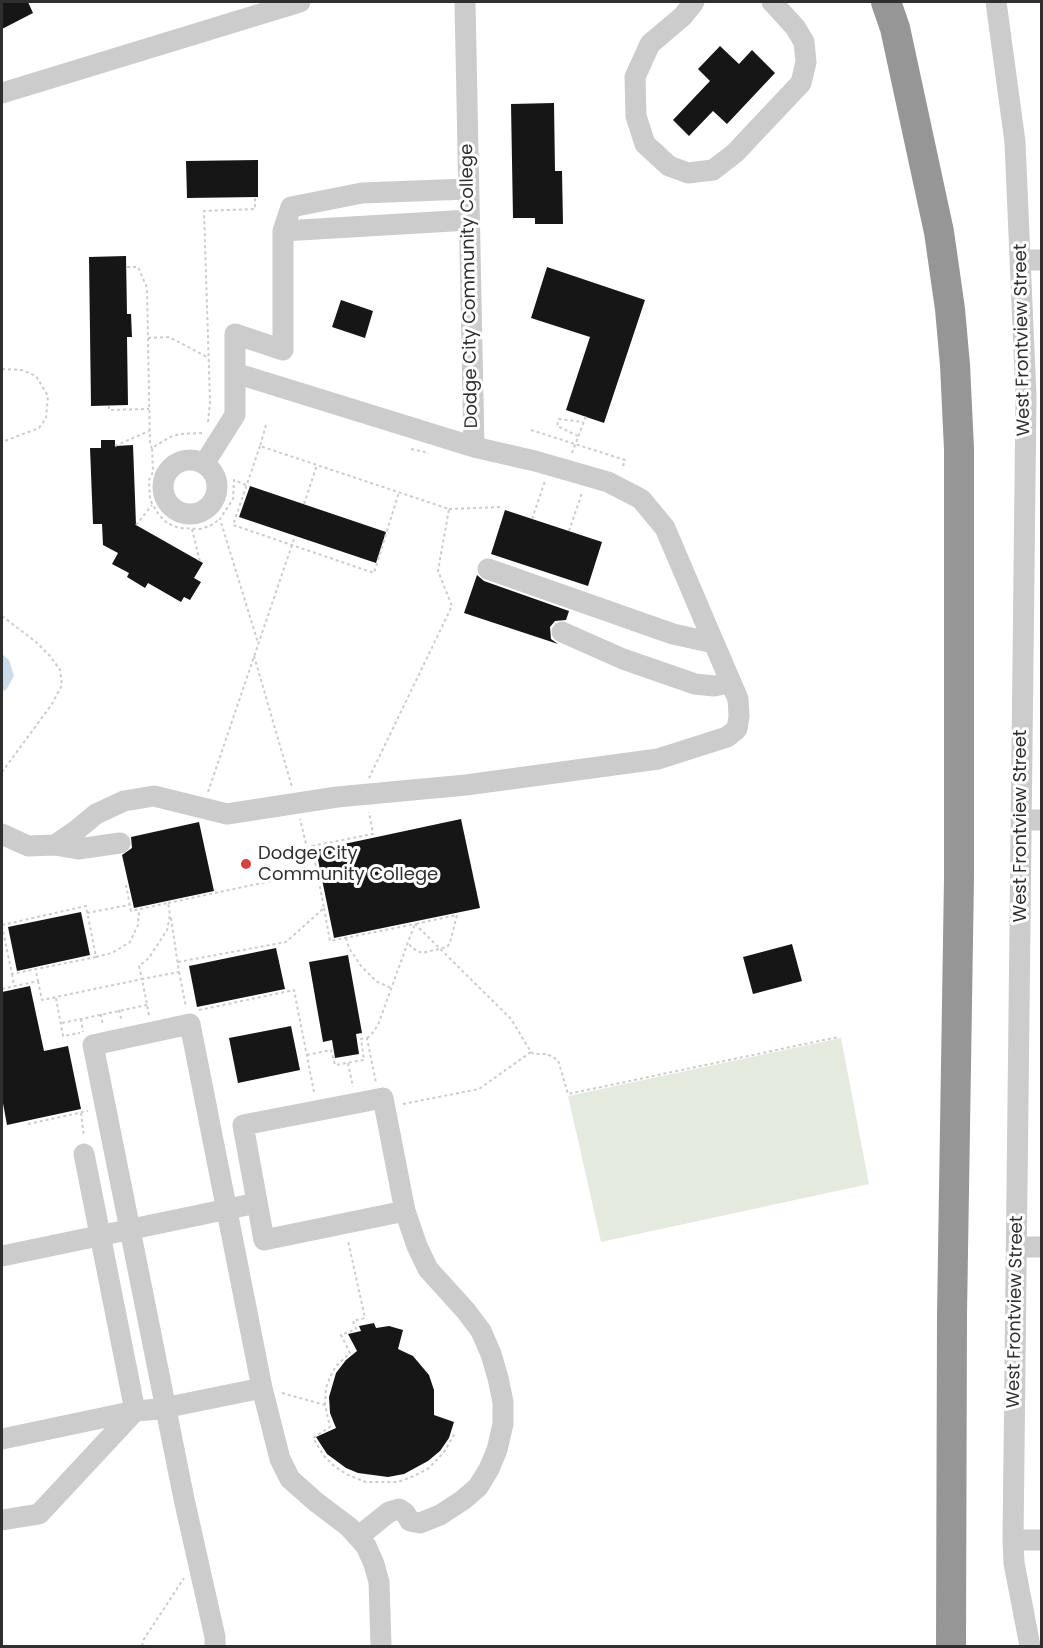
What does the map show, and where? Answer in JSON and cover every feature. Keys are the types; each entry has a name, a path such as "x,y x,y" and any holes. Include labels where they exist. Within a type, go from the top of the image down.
{"highway":[{"path":"886,2 896,28 939,232 956,365 959,449 959,878 952,1327 951,1647"}],"street":[{"path":"2,93 300,2"},
{"name":"Dodge City Community College","path":"55,845 78,830 96,814 124,801 154,795 227,814 297,803 466,785 658,759 727,737 736,729 739,716 738,699 666,528 641,499 617,486 474,447 465,2"},
{"path":"694,2 683,16 650,44 635,77 636,116 645,144 669,166 688,173 713,170 735,153 801,82 806,62 804,42 795,27 772,2"},
{"name":"West Frontview Street","path":"996,3 1031,260 1034,395 1032,600 1022,749 1031,820 1017,1247 1013,1540 1014,1563 1030,1647"},
{"path":"204,464 235,415 235,334 283,350 283,231 291,207 362,193 468,189"},
{"path":"283,231 469,220"},
{"path":"235,373 474,447"},
{"path":"488,570 673,634 714,643"},
{"path":"562,632 623,659 695,684 714,686 731,683"},
{"path":"1022,749 1041,740"},
{"path":"2,834 28,846 55,845 78,849 120,843"},
{"path":"215,1647 215,1637 93,1045 190,1024 226,1209 268,1390 280,1459 290,1479 349,1527 366,1546 379,1582 381,1647"},
{"path":"358,1537 389,1512 399,1509 410,1521 420,1523 440,1515 478,1487 497,1450 503,1424 503,1402 498,1378 481,1331 428,1269 417,1246 405,1211 382,1103 356,1103 243,1125 264,1240 405,1211"},
{"path":"84,1154 135,1411"},
{"path":"2,1256 257,1203"},
{"path":"1017,1247 1041,1247"},
{"path":"2,1439 135,1411 166,1408 268,1390"},
{"path":"2,1520 39,1514 135,1411"},
{"path":"1013,1540 1041,1540"}],"path":[{"path":"208,423 210,402 204,211 255,209 255,197"},
{"path":"127,267 138,267 147,288 149,431 153,472 149,480 149,489 152,505 167,523 179,528 192,529 210,526 228,510 233,497 234,480 246,485"},
{"path":"148,338 169,337 209,358"},
{"path":"2,369 22,370 36,376 48,396 46,418 39,428 2,442"},
{"path":"109,406 109,410 149,409"},
{"path":"565,470 586,416"},
{"path":"578,436 557,426 559,419 584,422"},
{"path":"266,425 233,525 374,573 399,492"},
{"path":"531,429 625,460 617,486"},
{"path":"115,446 149,431"},
{"path":"152,448 180,434 191,432 207,434"},
{"path":"260,446 449,509 501,507"},
{"path":"304,504 318,465"},
{"path":"532,519 545,481"},
{"path":"569,531 582,493"},
{"path":"233,497 242,499"},
{"path":"136,525 152,505"},
{"path":"254,656 297,803 307,848 373,834 364,787 452,606 438,571 449,509"},
{"path":"220,519 258,643"},
{"path":"192,529 200,562"},
{"path":"202,807 295,536"},
{"path":"2,616 50,656 60,670 62,685 52,704 2,772"},
{"path":"312,846 330,941 457,915 450,943 441,950 422,953 412,948 408,942"},
{"path":"126,885 131,911 290,877 318,880"},
{"path":"168,903 187,1012"},
{"path":"87,913 130,904"},
{"path":"14,986 2,925 86,906 96,957"},
{"path":"178,962 285,942 324,908"},
{"path":"12,975 112,953 130,942 138,925 139,909"},
{"path":"150,1019 139,966 158,946 167,930 170,915"},
{"path":"307,1055 331,1050 335,1065 364,1060 361,1039 371,1035 378,1025 415,924"},
{"path":"415,924 511,1019 531,1052 547,1054 558,1060 568,1094 838,1037"},
{"path":"346,938 348,948 362,966 376,981 391,988"},
{"path":"36,969 42,1000 179,972"},
{"path":"2,989 38,981"},
{"path":"193,1011 294,990 318,1110"},
{"path":"56,997 63,1036 83,1032"},
{"path":"60,1023 147,1005"},
{"path":"120,1010 123,1024"},
{"path":"101,1014 104,1028"},
{"path":"367,1038 382,1103 479,1089 531,1052"},
{"path":"348,1063 356,1103"},
{"path":"28,1124 90,1111"},
{"path":"81,1113 84,1154"},
{"path":"344,1224 365,1318 353,1321 356,1329 341,1335 350,1353 336,1366 326,1388 325,1405 330,1427 313,1438 324,1456 348,1475 366,1482 398,1482 429,1468 444,1452 455,1433"},
{"path":"268,1390 325,1405"}],"shaded area":[{"path":"841,1038 869,1184 601,1242 568,1096"}],"water":[{"path":"2,654 9,660 14,676 6,690 2,691"}],"building":[{"path":"2,2 28,2 33,13 2,29"},
{"path":"720,46 739,64 752,50 775,73 727,124 713,111 689,136 673,120 710,81 698,69"},
{"path":"554,103 555,171 562,171 563,224 535,224 535,218 513,218 511,104"},
{"path":"258,160 258,197 187,198 186,161"},
{"path":"126,256 127,314 131,314 132,337 127,337 128,405 91,406 89,257"},
{"path":"547,267 645,300 604,423 566,410 590,337 531,318"},
{"path":"341,300 373,311 365,338 332,327"},
{"path":"101,440 115,440 115,446 133,445 136,525 203,563 194,578 201,582 190,600 184,597 181,602 148,583 145,588 127,577 129,573 112,564 118,553 103,545 102,524 93,524 90,448 101,448"},
{"path":"250,486 386,532 376,563 239,517"},
{"path":"505,510 602,542 588,586 491,554"},
{"path":"477,575 484,581 569,611 566,620 555,621 550,627 551,639 558,644 464,613"},
{"path":"461,819 480,908 334,938 316,850"},
{"path":"199,822 214,891 134,908 122,855 132,848 131,837"},
{"path":"81,912 90,955 17,971 8,927"},
{"path":"792,944 802,981 753,994 743,957"},
{"path":"276,948 285,989 197,1007 189,966"},
{"path":"348,955 362,1033 356,1034 359,1054 335,1058 332,1040 323,1042 309,962"},
{"path":"30,986 44,1051 68,1046 81,1109 7,1125 2,1098 2,992"},
{"path":"291,1026 300,1070 238,1083 229,1038"},
{"path":"374,1323 376,1328 389,1326 403,1330 398,1349 413,1356 429,1375 434,1390 434,1415 454,1422 449,1438 440,1451 428,1461 404,1474 388,1477 358,1473 346,1468 327,1454 316,1437 336,1428 330,1413 329,1397 336,1373 357,1351 348,1334 361,1331 359,1326"}],"place":[{"name":"Dodge City Community College","path":"246,864"}]}
